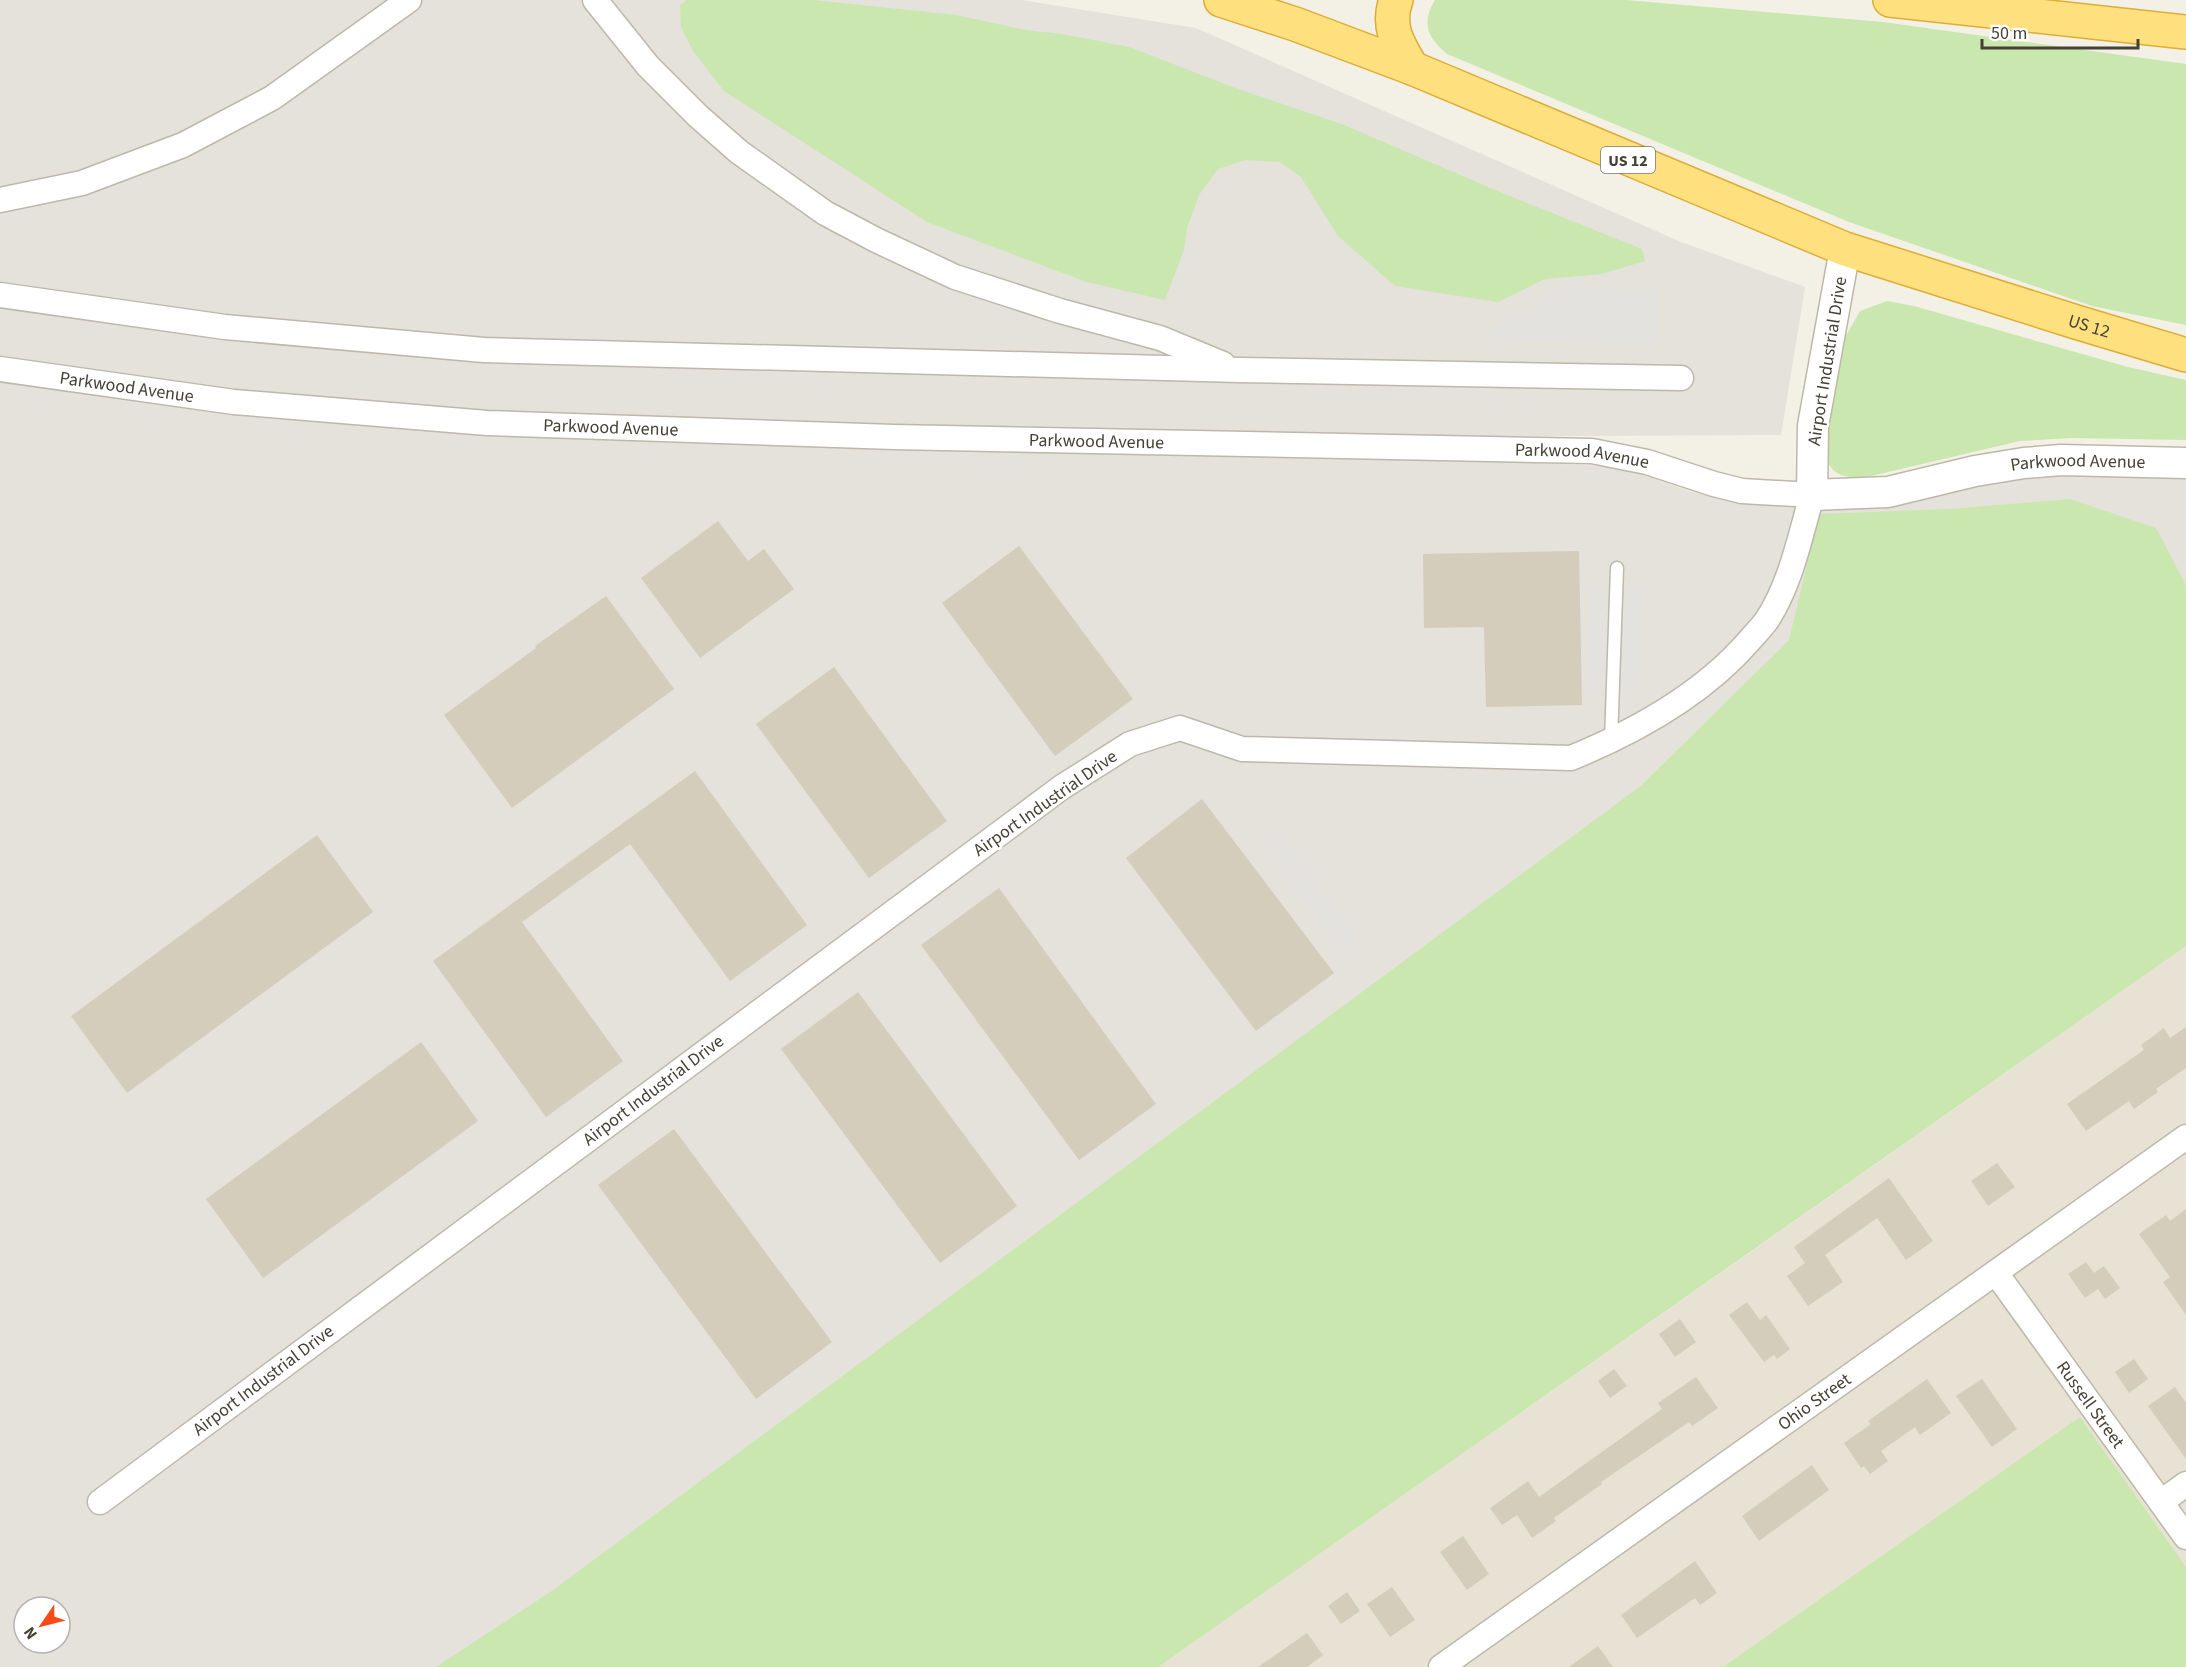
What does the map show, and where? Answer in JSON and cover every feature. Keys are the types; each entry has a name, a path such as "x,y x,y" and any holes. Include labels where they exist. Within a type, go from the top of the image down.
{"highway":[{"name":"US 12","path":"1221,0 1295,24 1412,68 1845,249 2044,313 2186,355"},
{"path":"1396,0 1392,23 1395,39 1412,68"},
{"path":"1890,0 2186,32"}],"street":[{"path":"0,200 82,183 183,145 272,98 409,0"},
{"path":"595,0 648,66 698,116 740,152 825,213 955,277 1060,311 1160,338 1239,370"},
{"name":"Airport Industrial Drive","path":"100,1502 1053,794 1130,744 1180,728 1242,749 1571,758 1611,742 1649,722 1693,692 1731,662 1767,620 1791,569 1812,495 1813,426 1845,249"},
{"path":"0,295 225,327 484,350 1239,370 1681,378"},
{"name":"Parkwood Avenue","path":"0,369 234,402 487,423 905,438 1592,451 1647,462 1742,491 1812,495 1888,492 1975,471 2024,463 2061,460 2186,463"},
{"name":"Ohio Street","path":"1441,1667 2186,1137"},
{"name":"Russell Street","path":"1996,1273 2186,1537"},
{"path":"2161,1502 2186,1484"}],"lane":[{"path":"1611,742 1617,568"}],"shaded area":[{"path":"0,0 1021,0 1196,28 1681,242 1805,287 1781,435 988,439 1605,466 1641,474 1692,492 1713,496 2032,473 2186,473 2186,946 1158,1667 0,1667"},
{"path":"1562,287 1660,290 1657,345 1482,335"},
{"path":"1590,586 1641,587 1637,690 1586,689"},
{"path":"1279,828 1361,936 1341,951 1259,843"},
{"path":"2186,946 2186,1667 1158,1667 1812,1209"}],"green space":[{"path":"687,0 813,0 956,15 1025,30 1062,34 1129,47 1238,89 1344,125 1507,195 1642,249 1645,261 1602,274 1545,279 1498,302 1395,286 1338,236 1301,177 1280,162 1245,160 1218,169 1199,195 1187,228 1184,250 1165,300 1087,282 927,222 724,91 693,51 681,27 680,5"},
{"path":"1435,0 1626,0 1883,22 2186,64 2186,325 2092,306 1849,222 1447,54 1435,42 1428,29 1428,16"},
{"path":"1887,301 1914,306 2128,367 2186,380 2186,440 2071,438 2020,441 1871,476 1848,477 1837,473 1824,455 1842,343 1860,311"},
{"path":"2070,499 2156,528 2186,585 2186,946 1158,1667 436,1667 549,1593 1642,785 1789,640 1819,514 1949,509"},
{"path":"2080,1417 2186,1567 2186,1667 1723,1667"}],"building":[{"path":"718,521 748,561 764,549 794,589 700,658 641,578"},
{"path":"1019,546 1133,699 1055,756 942,603"},
{"path":"1579,551 1582,705 1486,707 1484,627 1424,628 1423,554"},
{"path":"606,596 674,689 512,808 444,715"},
{"path":"834,667 947,821 869,878 756,724"},
{"path":"695,771 807,925 730,981 630,844 522,922 623,1061 546,1117 433,961"},
{"path":"1202,799 1334,973 1256,1031 1126,858"},
{"path":"317,835 373,912 127,1093 71,1016"},
{"path":"999,888 1156,1104 1079,1160 921,945"},
{"path":"858,992 1017,1206 940,1263 781,1049"},
{"path":"2186,1027 2186,1068 2156,1089 2158,1092 2134,1109 2129,1101 2086,1131 2067,1104 2144,1050 2141,1045 2164,1028 2170,1038"},
{"path":"421,1042 478,1121 263,1278 206,1199"},
{"path":"674,1129 832,1342 756,1399 598,1185"},
{"path":"1997,1163 2015,1187 1988,1206 1971,1181"},
{"path":"1889,1178 1933,1241 1906,1260 1877,1218 1825,1255 1843,1282 1808,1306 1787,1276 1805,1263 1794,1247"},
{"path":"2186,1209 2186,1315 2163,1282 2170,1277 2139,1234 2166,1215 2170,1221"},
{"path":"2086,1262 2094,1273 2104,1266 2120,1288 2105,1299 2098,1289 2085,1298 2068,1274"},
{"path":"1747,1302 1760,1320 1766,1315 1790,1349 1777,1359 1774,1355 1764,1362 1729,1315"},
{"path":"1680,1319 1696,1342 1675,1357 1659,1334"},
{"path":"2134,1359 2148,1379 2129,1393 2115,1372"},
{"path":"1614,1369 1627,1386 1610,1398 1598,1381"},
{"path":"1696,1377 1718,1408 1692,1426 1689,1422 1601,1482 1602,1484 1554,1518 1556,1521 1532,1538 1517,1515 1502,1525 1490,1508 1528,1481 1539,1497 1662,1409 1658,1403"},
{"path":"1927,1379 1951,1413 1920,1435 1915,1427 1881,1451 1888,1461 1870,1474 1864,1466 1861,1468 1844,1443 1871,1424 1868,1421"},
{"path":"1982,1379 2017,1429 1992,1447 1956,1396"},
{"path":"2175,1387 2186,1403 2186,1459 2148,1406"},
{"path":"1812,1465 1829,1490 1759,1541 1742,1516"},
{"path":"1463,1536 1489,1574 1467,1590 1440,1552"},
{"path":"1695,1561 1717,1593 1700,1605 1695,1598 1637,1638 1621,1615"},
{"path":"1392,1587 1415,1620 1390,1637 1367,1604"},
{"path":"1347,1592 1360,1611 1341,1624 1328,1606"},
{"path":"1307,1633 1323,1655 1307,1667 1258,1667"},
{"path":"1598,1646 1613,1667 1569,1667"}]}
